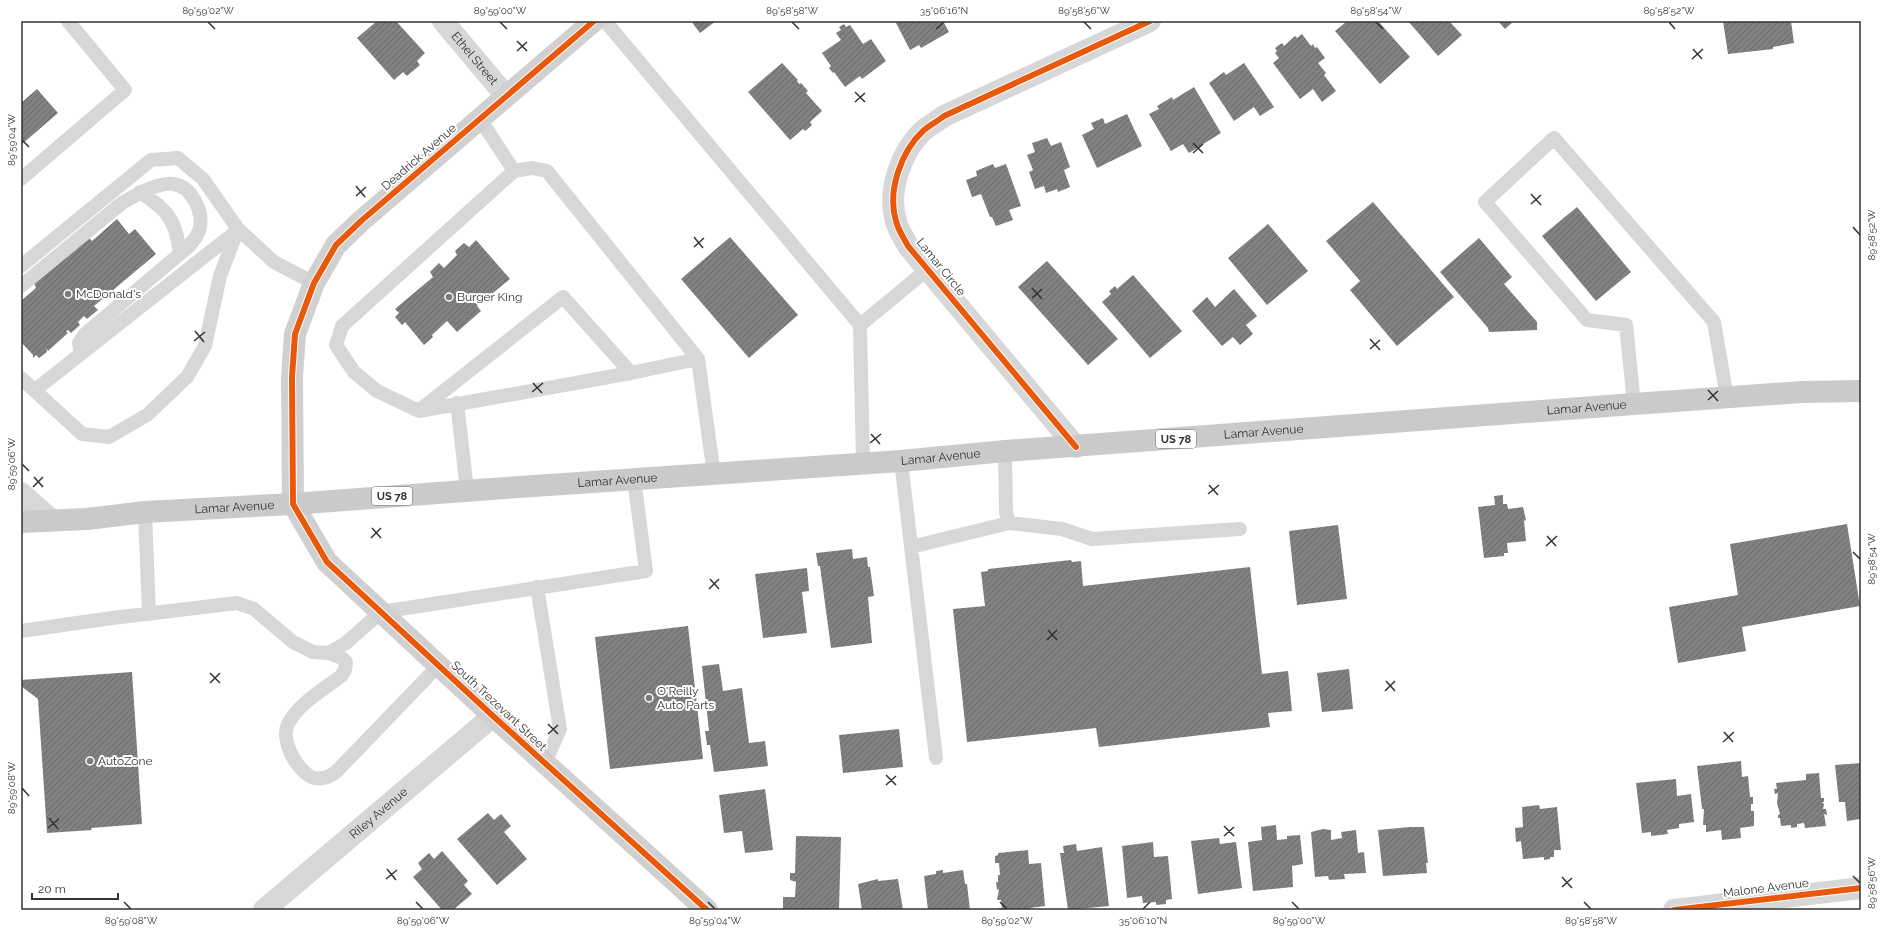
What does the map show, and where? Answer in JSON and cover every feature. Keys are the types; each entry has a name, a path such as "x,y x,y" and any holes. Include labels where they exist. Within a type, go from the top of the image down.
{"main road":[{"name":"Lamar Avenue","path":"21,522 87,519 145,512 293,504 467,490 714,475 901,461 1005,451 1076,447 1802,392 1861,391"}],"street":[{"name":"Ethel Street","path":"443,21 506,96"},
{"name":"Deadrick Avenue","path":"293,504 292,376 295,334 314,283 336,245 361,221 594,21"},
{"name":"Lamar Circle","path":"1076,447 908,246 896,222 892,196 897,174 908,152 923,131 944,116 1150,21"},
{"path":"21,493 50,520"},
{"name":"South Trezevant Street","path":"293,504 327,562 493,716 707,910"},
{"name":"Riley Avenue","path":"264,910 493,716"},
{"name":"Malone Avenue","path":"1674,910 1861,888"}],"lane":[{"path":"21,179 125,90 68,21"},
{"path":"605,21 860,325 863,463"},
{"path":"480,119 514,171"},
{"path":"1634,404 1626,325 1587,320 1485,202 1554,138 1714,322 1727,398"},
{"path":"21,266 151,160 178,158 203,179 238,229 274,262 314,283"},
{"path":"698,359 631,373 419,411 377,390 354,372 336,345 342,326 514,171 532,168 547,171 698,359 714,475"},
{"path":"21,286 122,203 140,192 173,184 187,191 199,210 200,226 197,236 180,254 85,334 79,343 81,354"},
{"path":"140,192 168,213 178,235 180,254"},
{"path":"35,390 238,229"},
{"path":"21,378 82,434 109,437 147,415 187,377 205,346 220,276 238,229"},
{"path":"860,325 928,270"},
{"path":"419,411 562,297 631,373"},
{"path":"457,403 467,490"},
{"path":"1005,451 1006,512 1009,523"},
{"path":"901,461 936,758"},
{"path":"328,653 346,643 381,612 646,571 634,479"},
{"path":"145,512 149,614"},
{"path":"911,547 1009,523 1062,529 1092,539 1240,529"},
{"path":"537,587 560,729 545,763"},
{"path":"21,631 237,603 254,608 293,642 313,652 328,653 342,658 346,662 345,670 341,676 304,704 288,724 286,739 291,755 303,769 314,778 329,778 337,771 439,665"}],"building":[{"path":"377,21 396,21 425,53 417,61 420,65 407,76 403,72 394,80 357,38"},
{"path":"691,21 716,21 700,33"},
{"path":"895,21 943,21 949,32 921,48 919,45 910,50"},
{"path":"1343,21 1378,21 1410,57 1380,84 1335,31 1345,23"},
{"path":"1408,21 1449,21 1462,35 1438,56"},
{"path":"1498,21 1514,21 1505,29"},
{"path":"1723,21 1791,21 1794,43 1773,47 1773,49 1728,54"},
{"path":"844,24 846,27 850,25 863,44 871,39 886,61 862,79 860,76 845,87 834,72 833,73 829,68 831,66 822,53 841,40 836,33 841,30 839,27"},
{"path":"1302,34 1311,46 1313,44 1315,48 1317,47 1325,58 1318,63 1326,73 1324,75 1336,91 1322,102 1313,89 1300,99 1273,63 1279,58 1275,53 1277,51 1275,48 1282,43 1284,46 1295,36 1297,38"},
{"path":"782,63 798,80 797,81 799,84 801,83 808,91 806,93 822,111 810,122 812,125 805,131 803,129 790,140 748,92"},
{"path":"1244,63 1274,107 1260,116 1254,107 1234,121 1209,83 1224,72 1226,75"},
{"path":"1194,87 1221,133 1189,153 1183,144 1171,151 1149,114 1159,109 1157,106 1172,97 1173,100"},
{"path":"37,89 58,113 21,145 21,103"},
{"path":"1127,114 1142,146 1097,168 1082,135 1094,129 1091,123 1103,118 1105,124"},
{"path":"1047,138 1051,146 1061,142 1070,167 1064,170 1070,187 1058,192 1057,189 1046,193 1044,186 1035,189 1029,172 1033,170 1027,155 1035,152 1032,143"},
{"path":"993,164 995,168 1006,164 1021,206 1009,210 1013,220 996,226 992,217 990,217 981,194 972,197 966,180 977,176 976,171"},
{"path":"1373,202 1454,297 1397,346 1350,290 1360,281 1326,241"},
{"path":"1577,207 1631,272 1596,301 1542,236"},
{"name":"McDonald's","path":"117,219 129,234 135,229 156,254 94,306 98,310 87,319 84,316 78,322 80,325 71,333 68,330 66,331 68,333 48,351 46,348 47,352 39,358 36,355 33,358 33,355 21,342 21,301 36,288 34,283 88,237 92,241"},
{"path":"1268,224 1308,271 1267,305 1228,258"},
{"path":"730,237 798,315 749,358 681,279"},
{"path":"1479,238 1512,277 1504,284 1537,322 1537,330 1489,332 1488,328 1440,272"},
{"name":"Burger King","path":"476,240 510,279 477,306 481,311 457,332 447,321 424,345 405,322 402,325 395,317 399,313 395,309 433,277 430,272 439,263 444,268 457,255 455,251 464,243 469,247"},
{"path":"1047,261 1118,339 1088,365 1018,287"},
{"path":"1133,275 1182,331 1150,358 1102,302 1111,294 1109,291 1115,286 1117,289"},
{"path":"1234,289 1257,316 1246,325 1253,334 1240,345 1233,337 1222,346 1192,311 1207,297 1215,307"},
{"path":"1503,495 1503,504 1507,504 1508,509 1523,507 1526,520 1524,521 1526,541 1507,543 1508,553 1504,553 1504,556 1484,558 1478,507 1495,505 1494,496"},
{"path":"1847,524 1860,606 1742,627 1746,651 1678,663 1669,607 1738,595 1730,544"},
{"path":"1338,525 1347,599 1297,605 1289,531"},
{"path":"852,549 853,559 867,557 868,567 870,567 874,596 868,597 872,643 831,648 820,566 818,566 816,553"},
{"path":"1071,560 1072,562 1081,561 1083,586 1250,567 1262,674 1288,671 1292,711 1268,713 1270,727 1099,747 1096,728 967,742 953,609 985,606 981,572 988,571 988,569"},
{"path":"807,568 809,591 802,592 807,633 763,638 755,574"},
{"name":"O'Reilly Auto Parts","path":"688,626 703,759 610,769 595,637"},
{"path":"719,664 723,691 742,688 749,743 765,741 768,766 714,772 710,745 707,745 705,731 709,731 702,666"},
{"path":"1349,669 1353,709 1322,712 1317,673"},
{"name":"AutoZone","path":"132,672 142,824 91,828 92,830 47,833 38,699 21,686 21,680"},
{"path":"899,729 903,767 843,773 839,735"},
{"path":"1741,761 1742,777 1748,776 1750,797 1753,797 1751,811 1754,811 1754,826 1740,828 1741,838 1722,840 1721,830 1706,832 1706,825 1703,825 1704,809 1702,809 1697,766"},
{"path":"1861,763 1861,822 1860,819 1847,821 1845,802 1839,802 1835,765"},
{"path":"1819,773 1821,798 1824,798 1824,802 1822,802 1824,804 1823,809 1826,809 1827,815 1824,814 1826,826 1805,828 1804,823 1797,824 1797,827 1791,828 1791,825 1781,826 1780,818 1778,818 1778,815 1780,814 1777,803 1778,793 1775,794 1774,789 1777,789 1776,783 1806,780 1806,774"},
{"path":"1676,779 1677,796 1691,794 1694,822 1679,824 1679,828 1667,830 1668,834 1651,836 1651,832 1642,833 1636,783"},
{"path":"765,789 773,850 745,853 742,831 724,833 719,795"},
{"path":"1539,805 1540,809 1557,807 1561,850 1554,850 1554,857 1550,857 1550,859 1544,860 1544,857 1523,859 1521,841 1516,842 1515,828 1523,827 1522,807"},
{"path":"488,813 494,820 501,814 511,826 504,832 527,859 497,885 457,839"},
{"path":"1276,825 1277,840 1287,839 1287,836 1300,835 1303,864 1292,866 1293,887 1253,891 1248,842 1262,840 1261,827"},
{"path":"1424,827 1428,863 1426,863 1427,873 1383,876 1378,830"},
{"path":"1323,829 1331,830 1331,840 1342,838 1341,832 1356,830 1358,853 1364,852 1366,873 1344,874 1345,879 1329,880 1328,876 1315,877 1311,832"},
{"path":"796,836 841,837 839,910 783,910 783,897 795,897 796,882 790,880 790,873 795,873"},
{"path":"1219,838 1220,844 1236,842 1242,888 1198,894 1191,841"},
{"path":"1153,842 1154,857 1168,856 1172,899 1166,900 1166,904 1156,905 1156,902 1143,903 1142,896 1127,898 1122,846"},
{"path":"1076,844 1077,851 1102,847 1109,906 1068,910 1060,853 1064,853 1063,846"},
{"path":"1028,850 1029,864 1041,863 1045,906 1030,908 1030,910 999,910 999,908 1002,908 1001,900 997,900 999,889 997,890 996,882 998,882 998,875 1000,875 999,863 995,863 995,856 998,855 998,853"},
{"path":"442,851 468,881 464,885 472,894 453,910 442,910 413,877 422,869 418,863 429,853 434,859"},
{"path":"943,870 943,873 963,870 965,884 967,884 970,910 928,910 924,876 936,874 936,871"},
{"path":"878,879 878,881 898,879 903,910 862,910 858,884"}],"cycle path":[{"path":"594,21 361,221 336,245 314,283 295,334 292,377 293,504 327,562 493,716 707,910"},
{"path":"1076,447 908,246 896,221 893,197 895,185 903,160 916,139 924,130 944,116 1150,21"},
{"path":"1674,910 1861,888"}],"place":[{"name":"McDonald's","path":"68,294"},
{"name":"Burger King","path":"449,297"},
{"name":"O'Reilly Auto Parts","path":"649,698"},
{"name":"AutoZone","path":"90,761"}]}
